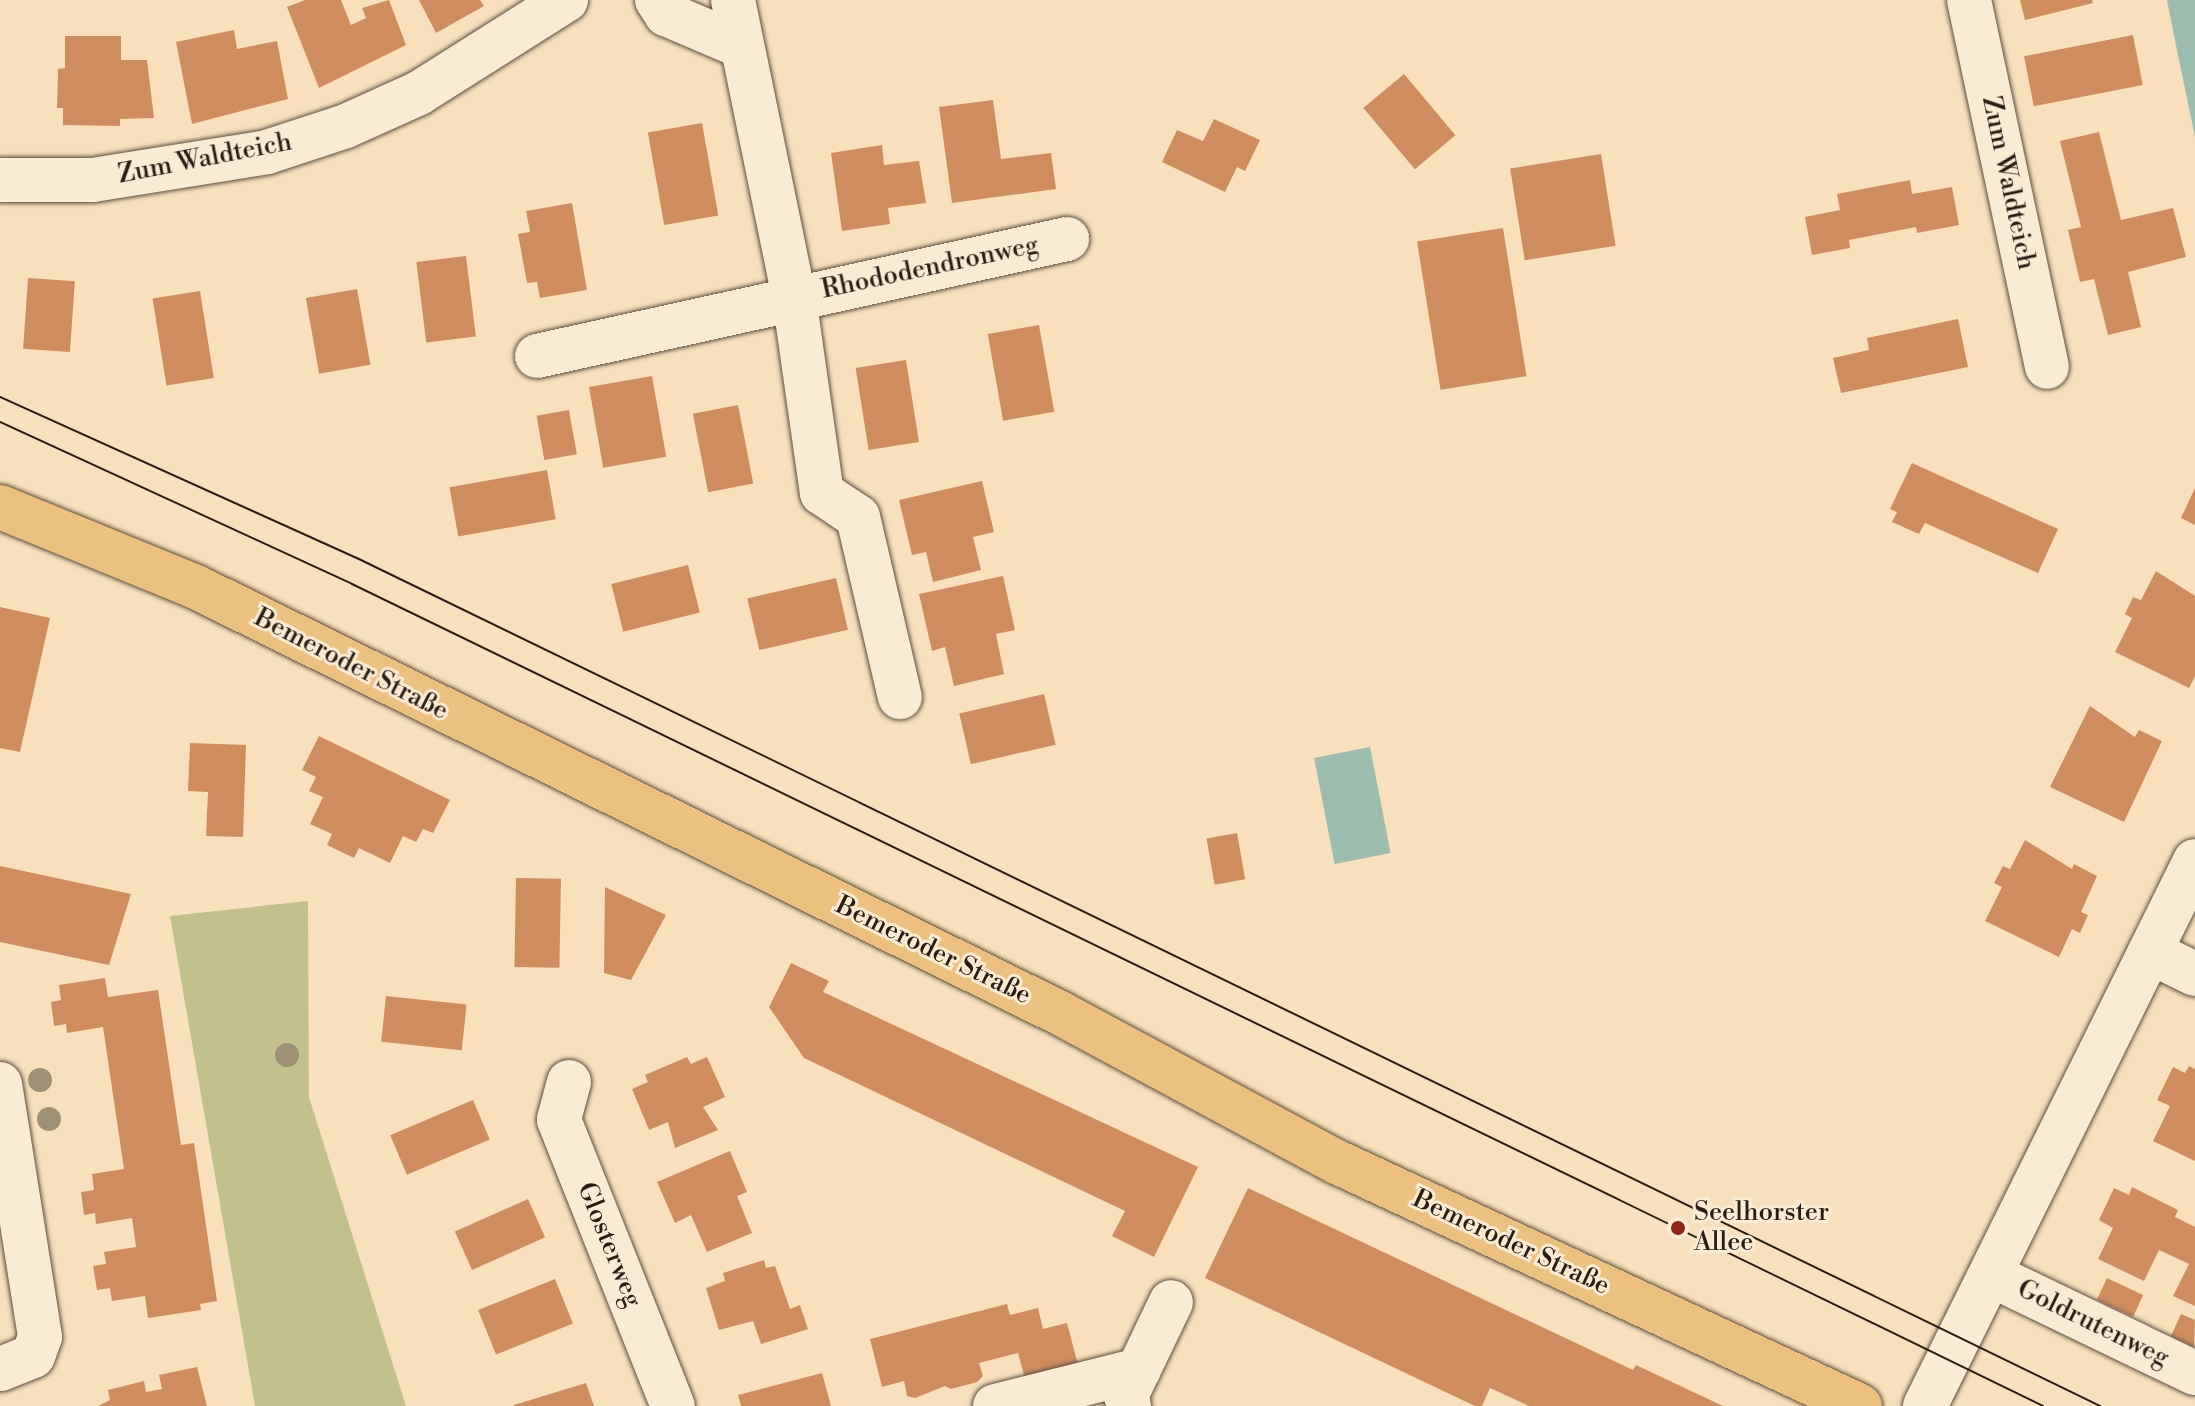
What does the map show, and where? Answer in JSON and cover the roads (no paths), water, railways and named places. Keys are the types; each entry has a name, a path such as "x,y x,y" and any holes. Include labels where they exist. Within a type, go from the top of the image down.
{"main road":[{"name":"Bemeroder Straße","path":"0,507 196,587 1060,1013 1337,1162 1860,1406"}],"street":[{"name":"Zum Waldteich","path":"0,180 107,178 180,170 280,148 346,126 419,93 566,0"},
{"path":"657,0 666,14 741,46"},
{"name":"Rhododendronweg","path":"733,0 794,297 822,493 858,517 900,697"},
{"name":"Zum Waldteich","path":"1969,0 2047,367"},
{"name":"Rhododendronweg","path":"537,356 1067,239"},
{"path":"1925,1406 2195,861"},
{"path":"2150,952 2195,974"},
{"name":"Glosterweg","path":"569,1082 559,1120 673,1406"},
{"path":"0,1084 7,1170 40,1337 33,1356 0,1369"},
{"name":"Goldrutenweg","path":"1991,1275 2195,1373"},
{"path":"995,1406 1134,1388 1171,1302"}],"tram line":[{"path":"0,397 363,561 2100,1406"},
{"path":"0,422 352,584 2043,1406"}],"place":[{"name":"Seelhorster Allee","path":"1678,1228"}]}
